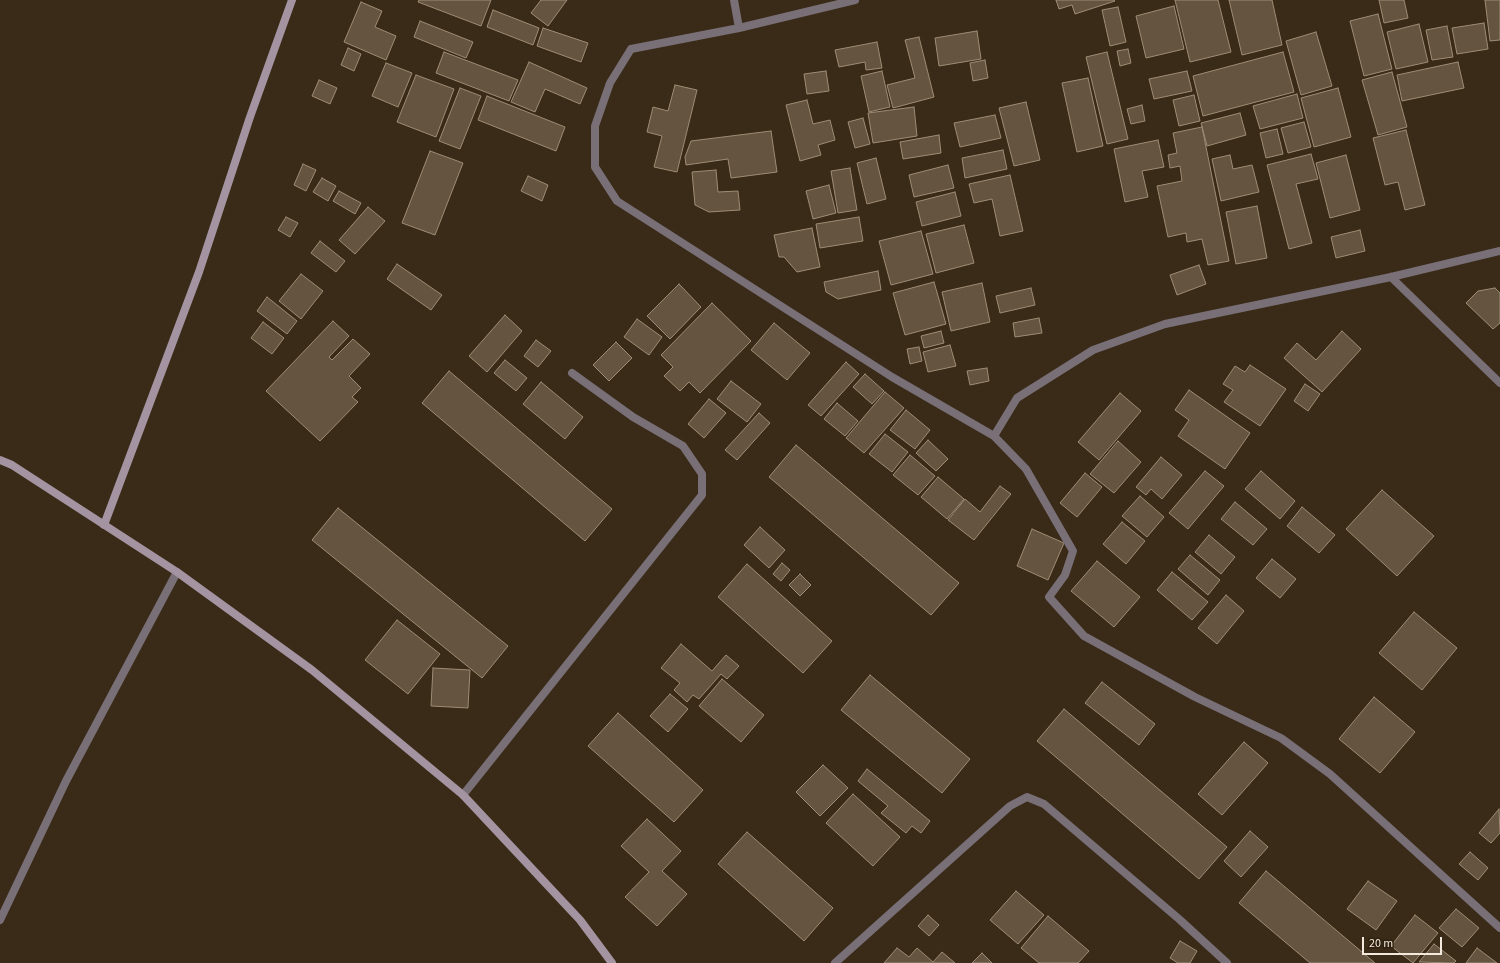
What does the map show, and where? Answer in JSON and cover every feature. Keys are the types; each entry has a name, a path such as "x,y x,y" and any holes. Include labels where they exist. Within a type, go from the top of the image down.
{"street":[{"path":"104,525 199,272 250,117 292,0"},
{"path":"734,0 738,28"},
{"path":"855,0 738,28 631,49 610,83 595,126 595,167 617,201 892,377 994,436 1026,469 1073,551 1065,575 1049,597 1084,636 1195,697 1281,738 1330,774 1500,928"},
{"path":"994,436 1017,398 1093,350 1165,324 1391,277 1500,251"},
{"path":"1391,277 1500,383"},
{"path":"463,795 702,495 702,474 683,446 633,417 572,374"},
{"path":"0,460 12,465 177,572 312,670 463,795 580,920 612,963"},
{"path":"0,920 66,781 177,572"},
{"path":"835,963 1010,806 1027,797 1044,804 1179,919 1227,963"}],"building":[{"path":"419,0 491,0 481,26 418,2"},
{"path":"541,0 567,0 548,26 531,13"},
{"path":"1056,0 1115,1 1075,14 1072,5 1059,9"},
{"path":"1175,0 1218,0 1231,52 1190,62"},
{"path":"1229,0 1272,0 1282,45 1242,55"},
{"path":"1379,0 1404,0 1408,18 1384,23"},
{"path":"1485,0 1500,0 1500,40 1490,41"},
{"path":"361,2 382,11 375,27 396,36 386,60 344,42"},
{"path":"1174,6 1184,49 1146,58 1136,16"},
{"path":"1118,7 1126,42 1110,46 1102,10"},
{"path":"493,10 539,28 533,45 487,27"},
{"path":"1378,14 1392,69 1364,76 1350,21"},
{"path":"420,21 473,42 466,58 414,37"},
{"path":"1484,23 1488,49 1457,54 1452,28"},
{"path":"1419,24 1428,62 1396,69 1387,32"},
{"path":"1447,26 1453,57 1432,60 1426,30"},
{"path":"543,28 588,43 581,62 537,46"},
{"path":"977,31 981,59 939,66 935,38"},
{"path":"1316,32 1332,86 1301,95 1286,41"},
{"path":"919,37 934,97 893,108 887,85 915,78 905,40"},
{"path":"877,42 882,68 866,70 865,62 839,67 835,50"},
{"path":"348,48 361,54 354,71 341,65"},
{"path":"1128,49 1131,63 1120,66 1117,51"},
{"path":"444,52 518,80 509,101 436,73"},
{"path":"1107,52 1128,139 1107,144 1086,57"},
{"path":"1283,52 1294,92 1203,116 1193,76"},
{"path":"985,60 988,78 973,81 970,63"},
{"path":"529,62 587,88 580,104 545,89 535,112 511,102"},
{"path":"1458,62 1464,88 1402,101 1397,75"},
{"path":"386,63 412,73 398,107 372,96"},
{"path":"826,71 829,91 807,94 804,74"},
{"path":"882,71 890,107 869,112 861,76"},
{"path":"1187,71 1192,91 1154,99 1149,79"},
{"path":"1392,72 1407,127 1378,135 1362,80"},
{"path":"416,75 454,89 436,137 397,122"},
{"path":"1088,78 1103,146 1077,152 1062,83"},
{"path":"319,80 337,88 330,104 312,96"},
{"path":"675,85 697,90 677,172 654,167 662,136 647,132 653,107 668,111"},
{"path":"460,88 481,96 460,149 439,141"},
{"path":"1338,88 1351,137 1314,147 1301,98"},
{"path":"1297,94 1303,118 1260,129 1253,106"},
{"path":"1194,95 1200,121 1179,126 1173,100"},
{"path":"487,96 565,127 556,151 478,120"},
{"path":"807,100 813,124 830,120 835,140 818,145 821,155 800,161 786,105"},
{"path":"1026,102 1040,160 1014,166 999,108"},
{"path":"1142,105 1145,121 1131,124 1127,109"},
{"path":"914,107 917,136 873,143 868,113"},
{"path":"1240,113 1246,135 1207,146 1201,123"},
{"path":"995,115 1001,138 960,147 954,123"},
{"path":"863,118 870,144 855,148 848,122"},
{"path":"1304,122 1311,147 1288,153 1281,128"},
{"path":"1202,127 1229,261 1208,265 1202,239 1187,242 1186,233 1168,237 1157,186 1182,181 1180,166 1170,168 1168,155 1177,153 1173,133"},
{"path":"1277,129 1283,154 1266,158 1260,133"},
{"path":"1406,130 1425,205 1405,210 1398,182 1385,185 1373,138"},
{"path":"771,131 777,172 731,178 728,159 686,165 685,157 691,141"},
{"path":"939,135 941,153 903,159 900,142"},
{"path":"1158,140 1164,167 1142,171 1148,197 1125,202 1114,149"},
{"path":"1003,150 1007,169 965,178 962,158"},
{"path":"430,151 463,163 435,235 402,223"},
{"path":"1311,154 1318,179 1296,184 1312,243 1289,249 1267,165"},
{"path":"1230,155 1233,169 1252,165 1259,192 1221,201 1212,159"},
{"path":"1346,155 1360,210 1330,218 1316,163"},
{"path":"876,158 886,199 867,204 857,163"},
{"path":"303,164 316,170 306,191 294,185"},
{"path":"948,165 954,188 914,197 909,175"},
{"path":"850,168 857,210 838,213 831,171"},
{"path":"716,170 718,192 738,191 740,210 709,212 695,205 692,172"},
{"path":"1010,175 1023,231 1000,236 992,199 974,203 969,184"},
{"path":"528,176 548,185 542,201 521,191"},
{"path":"322,178 336,186 328,201 313,192"},
{"path":"829,185 836,213 813,219 806,191"},
{"path":"339,191 361,203 355,214 333,201"},
{"path":"955,192 961,216 922,226 916,202"},
{"path":"1257,206 1267,258 1236,264 1226,212"},
{"path":"368,207 385,221 355,254 339,240"},
{"path":"286,217 298,223 290,237 278,230"},
{"path":"859,217 863,241 820,248 816,224"},
{"path":"964,225 974,263 936,273 926,234"},
{"path":"812,228 820,267 797,272 784,257 779,257 774,235"},
{"path":"1360,230 1365,251 1336,258 1331,237"},
{"path":"921,231 933,274 891,285 879,241"},
{"path":"320,241 345,261 336,272 311,253"},
{"path":"397,264 442,295 431,310 387,279"},
{"path":"1199,265 1206,284 1177,295 1170,275"},
{"path":"878,271 881,290 838,299 826,292 824,282"},
{"path":"301,274 323,291 301,319 279,301"},
{"path":"934,282 946,324 905,335 893,293"},
{"path":"982,283 990,322 951,331 942,292"},
{"path":"679,284 701,307 670,339 647,316"},
{"path":"1031,288 1035,305 1000,313 996,296"},
{"path":"1495,288 1500,293 1500,323 1493,329 1466,303 1478,291"},
{"path":"267,297 297,321 287,334 257,311"},
{"path":"712,303 751,341 700,393 689,382 680,391 664,376 673,367 661,355"},
{"path":"505,315 522,331 487,372 469,356"},
{"path":"1039,318 1042,333 1015,337 1013,323"},
{"path":"637,319 662,337 649,355 624,337"},
{"path":"333,321 349,336 329,357 332,360 353,339 370,354 349,376 361,388 352,397 358,402 320,441 266,391"},
{"path":"263,322 284,338 272,354 251,338"},
{"path":"774,323 810,353 787,380 751,350"},
{"path":"941,331 944,343 924,348 921,336"},
{"path":"1342,331 1361,349 1322,392 1284,358 1297,343 1316,360"},
{"path":"536,340 551,351 538,367 524,356"},
{"path":"616,342 632,358 609,381 593,365"},
{"path":"950,345 956,366 928,372 923,352"},
{"path":"919,347 922,361 910,364 907,349"},
{"path":"505,360 527,378 516,391 494,373"},
{"path":"846,362 859,374 821,416 808,405"},
{"path":"1250,365 1286,389 1260,426 1224,402 1233,390 1223,384 1235,366 1245,372"},
{"path":"987,368 989,381 970,385 967,371"},
{"path":"449,371 612,509 585,541 422,403"},
{"path":"865,374 884,391 872,404 853,387"},
{"path":"731,381 761,404 747,422 717,399"},
{"path":"541,382 583,417 565,439 523,404"},
{"path":"1305,384 1320,394 1308,411 1294,401"},
{"path":"1189,390 1250,433 1225,469 1178,436 1189,420 1175,410"},
{"path":"885,392 904,408 864,453 846,438"},
{"path":"1120,393 1141,411 1099,460 1078,442"},
{"path":"709,399 726,413 704,438 688,424"},
{"path":"837,403 858,421 845,436 824,419"},
{"path":"906,410 930,430 915,449 890,430"},
{"path":"759,413 770,423 737,460 725,450"},
{"path":"885,434 908,452 892,472 869,454"},
{"path":"928,440 948,459 936,471 916,453"},
{"path":"1118,441 1141,462 1114,493 1090,474"},
{"path":"796,445 959,583 931,615 769,477"},
{"path":"910,455 935,476 918,495 893,475"},
{"path":"1161,457 1182,475 1162,499 1151,489 1146,495 1136,487"},
{"path":"1205,471 1224,486 1188,529 1169,513"},
{"path":"1261,471 1295,501 1280,519 1245,489"},
{"path":"1085,473 1102,487 1077,517 1060,503"},
{"path":"938,477 964,499 947,519 921,497"},
{"path":"1000,486 1011,494 974,540 948,520 965,499 980,512"},
{"path":"1382,490 1434,536 1397,576 1346,529"},
{"path":"1140,496 1164,517 1147,537 1122,516"},
{"path":"1235,502 1267,529 1253,545 1221,519"},
{"path":"1302,507 1335,535 1319,553 1287,526"},
{"path":"338,508 508,646 482,678 312,540"},
{"path":"1122,522 1145,541 1126,564 1103,544"},
{"path":"760,527 785,550 769,568 744,545"},
{"path":"1032,529 1064,543 1048,580 1017,566"},
{"path":"1209,535 1235,557 1221,574 1195,552"},
{"path":"1190,555 1220,580 1208,595 1178,569"},
{"path":"1272,559 1296,579 1280,598 1256,578"},
{"path":"1097,561 1140,597 1114,627 1071,591"},
{"path":"782,563 790,570 781,581 773,574"},
{"path":"747,564 832,641 803,673 718,597"},
{"path":"1172,572 1208,602 1192,620 1157,590"},
{"path":"800,574 811,585 800,596 789,585"},
{"path":"1226,595 1244,611 1217,644 1198,628"},
{"path":"1414,612 1457,648 1422,690 1379,653"},
{"path":"397,620 440,654 408,694 365,660"},
{"path":"681,644 712,671 726,655 739,666 727,679 721,674 699,699 693,695 687,702 674,690 680,683 661,668"},
{"path":"433,668 470,670 468,708 431,706"},
{"path":"870,675 970,759 942,793 841,710"},
{"path":"722,679 764,715 741,742 699,706"},
{"path":"1102,682 1155,724 1139,745 1085,703"},
{"path":"670,694 688,709 668,732 650,716"},
{"path":"1374,697 1415,732 1380,773 1339,739"},
{"path":"1064,709 1227,847 1199,879 1037,741"},
{"path":"618,713 703,790 674,822 588,746"},
{"path":"1244,742 1268,763 1222,815 1198,794"},
{"path":"823,765 848,788 820,816 796,792"},
{"path":"867,769 930,821 921,833 912,826 906,833 881,813 888,806 858,781"},
{"path":"853,794 900,837 873,866 826,823"},
{"path":"1499,809 1500,833 1491,843 1479,833"},
{"path":"647,819 681,851 662,871 687,894 657,926 625,897 649,872 621,846"},
{"path":"1250,831 1268,847 1241,877 1224,861"},
{"path":"747,832 833,908 804,941 718,864"},
{"path":"1470,852 1488,868 1478,880 1459,864"},
{"path":"1266,871 1375,963 1310,963 1239,903"},
{"path":"1368,881 1397,901 1376,930 1347,909"},
{"path":"1016,891 1044,915 1018,944 990,920"},
{"path":"1456,909 1479,928 1462,947 1439,928"},
{"path":"928,915 939,925 929,936 918,926"},
{"path":"1415,915 1438,933 1413,963 1391,946"},
{"path":"1048,916 1089,951 1078,963 1039,963 1021,948"},
{"path":"1180,941 1197,951 1190,963 1178,963 1170,958"},
{"path":"1434,944 1456,961 1454,963 1419,962"},
{"path":"897,948 909,957 917,948 933,962 942,952 955,963 884,963"},
{"path":"1477,948 1497,963 1466,963"},
{"path":"982,953 992,963 972,963"}]}
